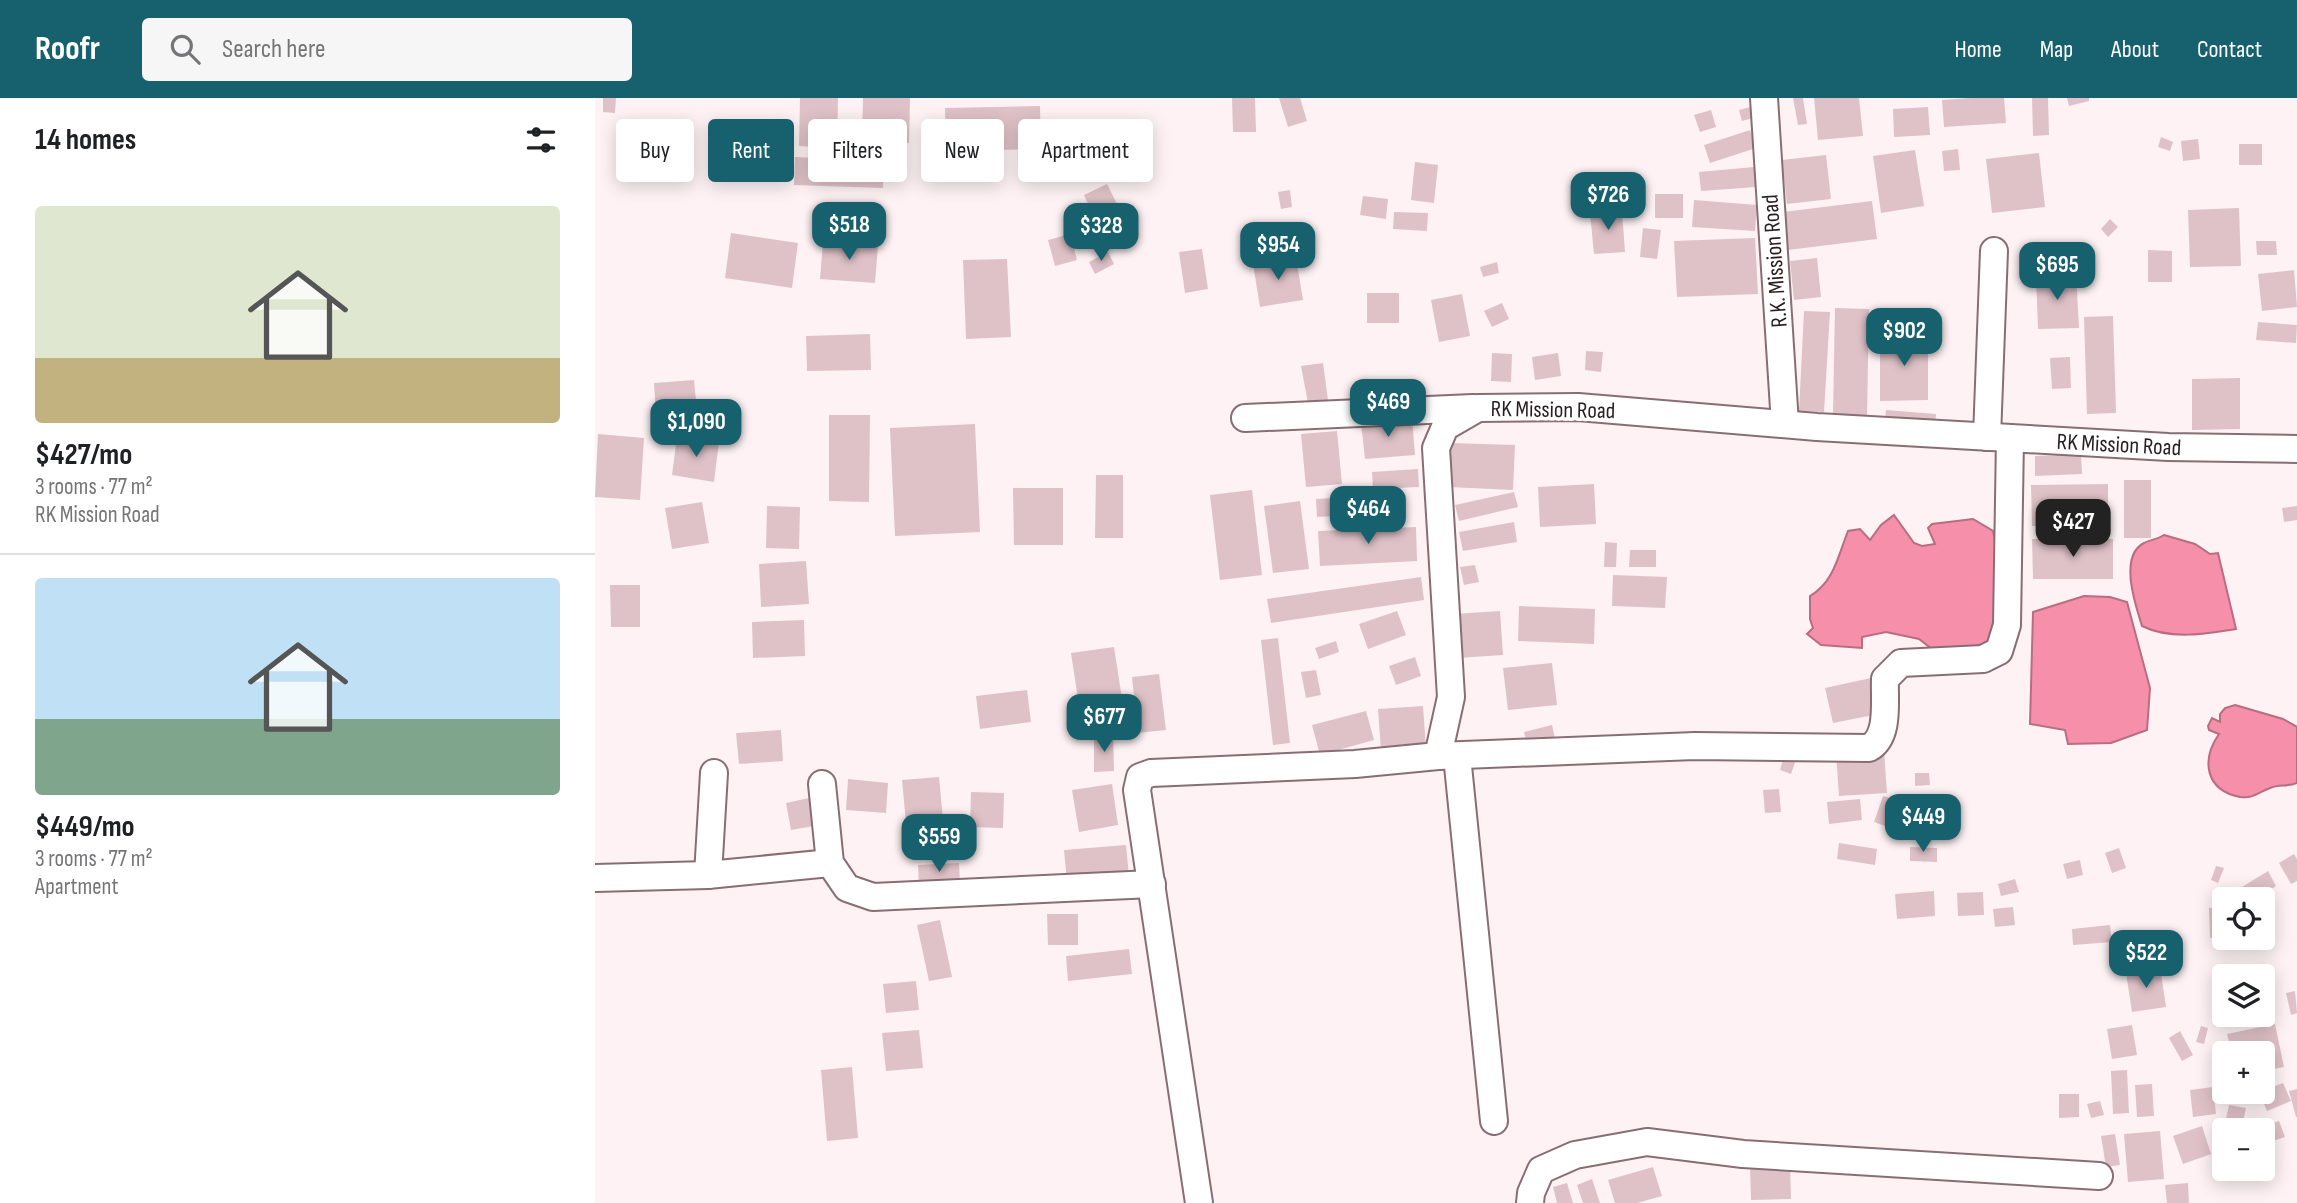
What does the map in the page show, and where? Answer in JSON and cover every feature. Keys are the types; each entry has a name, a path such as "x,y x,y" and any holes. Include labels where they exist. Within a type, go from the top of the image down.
{"street":[{"name":"R.K. Mission Road","path":"1764,98 1785,424"},
{"path":"1199,1203 1137,790 1140,777 1151,773 1355,764 1448,756 1695,747 1869,748 1876,744 1884,726 1885,679 1901,663 1983,659 1999,651 2007,625 1998,437 1994,251"},
{"name":"RK Mission Road","path":"1495,1121 1448,756 1451,697 1436,448 1445,426 1478,408 1578,407 1785,424 2168,447 2297,449"},
{"path":"1245,418 1478,408"},
{"path":"708,875 714,773"},
{"path":"822,784 830,863 847,888 873,897 1152,884"},
{"path":"595,878 708,875 830,863"},
{"path":"1530,1203 1531,1193 1541,1170 1575,1155 1647,1142 1743,1154 2099,1176"}],"shaded area":[{"path":"1894,515 1914,543 1922,546 1935,544 1928,528 1932,524 1973,519 1993,531 2000,562 1999,625 1988,648 1937,653 1919,639 1886,632 1862,637 1862,648 1821,645 1807,634 1813,628 1810,619 1810,596 1830,576 1848,531 1860,529 1870,540 1881,525"},
{"path":"2164,535 2195,544 2210,554 2218,553 2236,629 2176,634 2142,626 2131,582 2132,559 2136,549 2144,543"},
{"path":"2084,596 2110,597 2127,602 2150,688 2147,730 2111,743 2068,744 2065,730 2030,724 2033,612"},
{"path":"2235,705 2283,719 2297,727 2297,783 2240,797 2219,788 2213,781 2210,754 2219,734 2209,730 2208,726 2212,718 2220,722 2220,714 2225,708"}],"building":[{"path":"603,98 616,98 615,113 603,112"},
{"path":"800,98 838,98 838,119 808,119 808,146 799,146"},
{"path":"863,98 910,98 909,143 907,119 863,119"},
{"path":"1232,98 1255,98 1256,132 1233,132"},
{"path":"1279,98 1300,98 1307,121 1288,127"},
{"path":"1793,98 1803,98 1807,124 1798,125"},
{"path":"1814,98 1859,98 1863,136 1818,140"},
{"path":"2004,98 2006,123 1944,127 1942,100"},
{"path":"2032,98 2048,98 2049,135 2033,136"},
{"path":"2067,98 2089,98 2089,101 2069,106"},
{"path":"1758,105 1760,116 1742,121 1739,110"},
{"path":"1040,106 1040,119 1018,119 1018,149 1004,150 1004,119 945,119 945,108"},
{"path":"1928,107 1930,135 1894,137 1893,109"},
{"path":"1711,110 1716,127 1700,132 1694,115"},
{"path":"1750,130 1756,148 1710,163 1704,145"},
{"path":"2161,137 2173,142 2170,151 2158,147"},
{"path":"2198,139 2200,159 2183,161 2181,141"},
{"path":"2239,144 2262,144 2262,165 2239,165"},
{"path":"1958,149 1960,170 1944,171 1942,151"},
{"path":"1915,150 1924,206 1881,213 1873,156"},
{"path":"2039,153 2045,207 1992,213 1986,159"},
{"path":"1826,155 1831,199 1787,204 1782,160"},
{"path":"795,157 808,158 808,182 883,182 883,188 794,185"},
{"path":"1415,162 1438,165 1434,203 1411,200"},
{"path":"1754,167 1756,187 1701,191 1699,172"},
{"path":"1107,184 1121,212 1097,224 1084,195"},
{"path":"1290,190 1292,207 1281,209 1278,192"},
{"path":"1655,194 1683,194 1683,218 1655,218"},
{"path":"1363,196 1388,199 1386,219 1360,215"},
{"path":"1694,200 1757,205 1755,231 1692,227"},
{"path":"1872,201 1877,239 1788,250 1783,212"},
{"path":"2239,208 2241,266 2190,267 2188,210"},
{"path":"1622,211 1625,252 1594,254 1590,213"},
{"path":"1394,212 1428,213 1427,231 1393,229"},
{"path":"2110,219 2118,227 2108,237 2101,229"},
{"path":"1643,228 1661,230 1657,259 1640,257"},
{"path":"731,233 798,243 792,288 725,278"},
{"path":"1070,234 1077,260 1055,266 1048,240"},
{"path":"1755,238 1758,294 1677,297 1674,241"},
{"path":"2256,241 2276,241 2277,255 2257,255"},
{"path":"823,242 878,246 875,283 820,279"},
{"path":"1202,249 1208,289 1185,293 1179,252"},
{"path":"2148,250 2172,251 2172,282 2148,282"},
{"path":"1108,252 1114,264 1095,274 1089,262"},
{"path":"1296,258 1303,300 1260,307 1253,264"},
{"path":"1817,258 1821,297 1794,300 1790,261"},
{"path":"1007,259 1011,337 966,339 963,260"},
{"path":"1497,262 1499,273 1483,277 1480,267"},
{"path":"2294,270 2297,307 2262,311 2258,274"},
{"path":"2076,274 2079,328 2038,329 2036,276"},
{"path":"1367,293 1399,293 1399,323 1367,323"},
{"path":"1462,294 1470,336 1439,342 1431,300"},
{"path":"1502,303 1509,319 1492,327 1484,311"},
{"path":"1835,308 1869,309 1867,416 1833,415"},
{"path":"1804,311 1830,312 1824,412 1799,411"},
{"path":"2113,316 2116,413 2087,414 2084,317"},
{"path":"2258,322 2297,325 2296,343 2256,340"},
{"path":"870,334 871,370 807,371 806,336"},
{"path":"1880,335 1928,335 1928,400 1880,401"},
{"path":"1586,351 1603,352 1601,372 1585,370"},
{"path":"1492,353 1512,354 1511,382 1491,381"},
{"path":"1558,353 1561,376 1535,380 1532,357"},
{"path":"2070,357 2071,388 2052,389 2050,358"},
{"path":"1323,363 1328,400 1308,403 1301,366"},
{"path":"2240,378 2240,429 2192,430 2192,379"},
{"path":"694,380 697,411 656,414 654,383"},
{"path":"1886,410 1936,414 1935,427 1885,423"},
{"path":"829,415 870,415 869,502 829,501"},
{"path":"1412,418 1415,455 1365,459 1361,423"},
{"path":"975,424 980,532 895,536 890,428"},
{"path":"1337,431 1342,484 1306,487 1301,434"},
{"path":"598,434 644,438 640,500 595,497"},
{"path":"677,437 719,442 714,482 672,475"},
{"path":"1450,443 1515,445 1513,490 1448,487"},
{"path":"2081,454 2082,474 2035,476 2035,456"},
{"path":"1418,469 1419,487 1373,489 1372,472"},
{"path":"1096,475 1123,475 1123,538 1095,538"},
{"path":"2124,480 2151,480 2151,538 2124,538"},
{"path":"1594,484 1596,524 1540,527 1538,487"},
{"path":"2108,484 2108,525 2032,526 2031,485"},
{"path":"1013,488 1063,488 1063,545 1014,545"},
{"path":"1252,490 1262,575 1220,580 1210,495"},
{"path":"1514,492 1518,507 1459,521 1455,505"},
{"path":"1400,494 1401,512 1317,517 1316,499"},
{"path":"1300,501 1309,569 1273,573 1264,506"},
{"path":"702,502 709,543 672,549 665,508"},
{"path":"767,506 800,507 799,549 766,548"},
{"path":"2297,506 2297,520 2284,522 2282,508"},
{"path":"1514,522 1517,542 1463,551 1459,532"},
{"path":"1416,527 1417,561 1320,566 1318,531"},
{"path":"2032,539 2113,539 2113,579 2033,579"},
{"path":"1605,542 1617,543 1616,567 1604,567"},
{"path":"1630,550 1656,550 1656,567 1629,567"},
{"path":"806,561 809,604 761,607 759,564"},
{"path":"1475,565 1479,582 1464,585 1460,567"},
{"path":"1613,575 1667,577 1665,608 1612,606"},
{"path":"1421,577 1424,600 1271,623 1267,599"},
{"path":"610,585 640,585 640,627 611,627"},
{"path":"1519,606 1595,609 1594,644 1518,641"},
{"path":"1397,611 1406,635 1368,649 1359,624"},
{"path":"1500,611 1503,655 1457,658 1454,614"},
{"path":"804,620 805,656 753,658 752,622"},
{"path":"1278,638 1290,743 1273,745 1261,640"},
{"path":"1336,641 1339,652 1319,659 1315,648"},
{"path":"1114,647 1123,705 1080,712 1071,653"},
{"path":"1415,657 1421,676 1396,685 1389,666"},
{"path":"1552,663 1557,705 1508,710 1503,668"},
{"path":"1316,670 1321,695 1306,698 1301,672"},
{"path":"1159,674 1166,730 1138,733 1132,677"},
{"path":"1871,678 1879,714 1833,723 1825,688"},
{"path":"1027,690 1031,722 980,729 976,696"},
{"path":"1423,706 1426,749 1381,751 1378,709"},
{"path":"1366,711 1374,740 1320,755 1312,725"},
{"path":"1552,725 1556,744 1529,751 1524,732"},
{"path":"781,730 783,761 739,764 736,733"},
{"path":"1094,736 1113,736 1114,771 1094,772"},
{"path":"1786,750 1798,754 1791,774 1780,770"},
{"path":"1884,750 1887,793 1839,796 1836,753"},
{"path":"1915,773 1929,773 1930,785 1915,786"},
{"path":"939,777 946,851 909,854 902,780"},
{"path":"848,779 888,783 886,813 846,810"},
{"path":"1112,784 1118,825 1079,832 1072,790"},
{"path":"1779,789 1781,812 1765,813 1763,790"},
{"path":"971,792 1004,793 1003,828 970,827"},
{"path":"1883,796 1894,799 1885,826 1874,822"},
{"path":"1944,796 1947,811 1934,814 1931,799"},
{"path":"809,798 814,826 791,830 786,803"},
{"path":"1860,799 1862,820 1829,824 1827,802"},
{"path":"1910,806 1924,806 1924,828 1910,828"},
{"path":"1839,843 1877,849 1875,865 1837,859"},
{"path":"1126,845 1129,877 1067,882 1064,850"},
{"path":"1910,847 1937,848 1937,862 1910,861"},
{"path":"2119,848 2126,868 2112,873 2105,853"},
{"path":"2294,854 2297,859 2297,881 2291,884 2279,863"},
{"path":"2080,860 2083,875 2067,879 2063,864"},
{"path":"959,863 960,884 919,886 918,865"},
{"path":"2216,866 2224,868 2218,883 2211,880"},
{"path":"2268,871 2276,886 2274,887 2242,887"},
{"path":"2015,879 2019,892 2001,896 1998,884"},
{"path":"1934,891 1935,916 1897,919 1895,894"},
{"path":"1983,892 1984,915 1958,916 1957,893"},
{"path":"2013,907 2015,925 1995,927 1993,909"},
{"path":"2209,908 2212,908 2210,938"},
{"path":"1047,914 1078,914 1078,945 1048,945"},
{"path":"940,920 952,977 929,981 917,925"},
{"path":"2110,925 2112,942 2073,945 2072,929"},
{"path":"1129,949 1132,974 1068,981 1066,956"},
{"path":"2160,967 2166,1007 2132,1012 2126,973"},
{"path":"916,981 919,1010 886,1013 883,984"},
{"path":"2295,991 2297,1013 2291,1015 2286,993"},
{"path":"2275,1024 2284,1067 2275,1069 2275,1041 2229,1041 2227,1034 2275,1027"},
{"path":"2132,1025 2137,1055 2112,1059 2107,1029"},
{"path":"2201,1026 2208,1028 2204,1044 2196,1042"},
{"path":"919,1030 923,1068 886,1071 882,1033"},
{"path":"2180,1031 2193,1055 2182,1061 2169,1038"},
{"path":"852,1067 858,1138 827,1141 821,1070"},
{"path":"2127,1070 2129,1113 2113,1114 2111,1071"},
{"path":"2283,1083 2291,1101 2267,1111 2264,1104 2275,1104 2275,1086"},
{"path":"2152,1084 2154,1116 2137,1117 2135,1085"},
{"path":"2212,1087 2212,1104 2215,1104 2216,1114 2193,1117 2190,1090"},
{"path":"2297,1089 2297,1117 2296,1117 2289,1091"},
{"path":"2059,1094 2079,1094 2079,1117 2059,1118"},
{"path":"2100,1101 2104,1115 2091,1118 2087,1104"},
{"path":"2229,1105 2246,1108 2244,1118 2226,1118"},
{"path":"2279,1121 2285,1137 2275,1140 2275,1122"},
{"path":"2202,1126 2211,1154 2183,1164 2173,1136"},
{"path":"2160,1131 2164,1179 2128,1182 2124,1134"},
{"path":"2115,1134 2120,1165 2106,1167 2101,1136"},
{"path":"1790,1163 1791,1199 1751,1200 1750,1164"},
{"path":"1653,1167 1662,1196 1637,1203 1615,1203 1608,1180"},
{"path":"1592,1179 1600,1203 1583,1203 1577,1185"},
{"path":"1567,1183 1573,1203 1557,1203 1553,1187"},
{"path":"2188,1183 2189,1203 2167,1203 2165,1185"}]}
